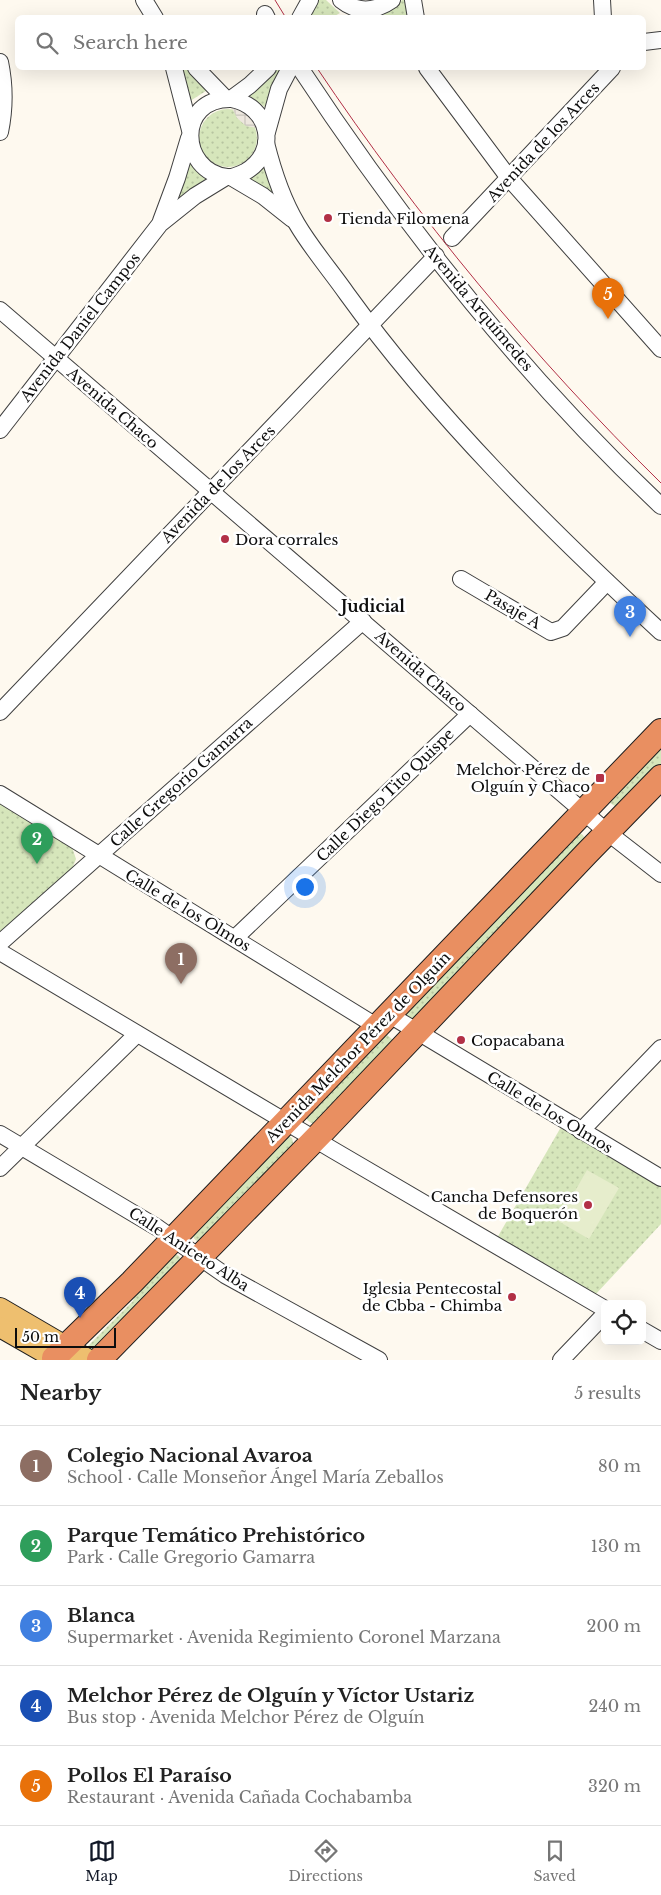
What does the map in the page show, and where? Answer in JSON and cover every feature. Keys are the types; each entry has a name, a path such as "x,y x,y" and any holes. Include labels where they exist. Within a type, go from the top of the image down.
{"highway":[{"name":"Avenida Melchor Pérez de Olguín","path":"58,1356 132,1282 172,1238 585,812 661,731"},
{"name":"Avenida Melchor Pérez de Olguín","path":"99,1360 315,1140 661,777"}],"main road":[{"path":"0,1308 58,1356"},
{"path":"0,1327 58,1356 89,1360"}],"street":[{"path":"144,0 154,15"},
{"path":"302,15 310,0"},
{"path":"340,0 351,7 373,12"},
{"path":"360,15 373,12 392,0"},
{"path":"413,0 416,15"},
{"path":"602,0 604,15"},
{"path":"646,42 661,40"},
{"path":"0,62 4,92 4,114 0,132"},
{"path":"175,70 190,131 191,144 197,158 207,169 228,177 263,196 297,224"},
{"path":"198,70 229,99"},
{"path":"229,99 250,85 266,70"},
{"path":"228,177 242,173 252,167 262,153 276,96 289,70"},
{"name":"Avenida Arquímedes","path":"301,70 392,201 488,322 561,405 626,474 661,506"},
{"path":"429,70 509,178 661,349"},
{"name":"Avenida de los Arces","path":"452,238 610,70"},
{"path":"190,131 194,119 202,109 213,102 229,99 244,102 254,109 262,119 278,183 297,224 369,325 419,385 492,466 606,582 661,632"},
{"name":"Avenida Daniel Campos","path":"160,224 177,178 190,131"},
{"name":"Avenida Daniel Campos","path":"0,430 160,224 194,196 228,177"},
{"name":"Avenida de los Arces","path":"0,712 436,256"},
{"name":"Avenida Chaco","path":"0,310 607,832 661,874"},
{"name":"Pasaje A","path":"461,579 551,632 563,628 606,582"},
{"name":"Calle Gregorio Gamarra","path":"0,943 363,621"},
{"name":"Calle Diego Tito Quispe","path":"235,938 470,714"},
{"name":"Calle de los Olmos","path":"0,794 98,856 235,938 382,1020 416,1032 661,1178"},
{"path":"0,952 315,1140 601,1307"},
{"path":"0,1168 137,1034"},
{"path":"581,1131 661,1048"},
{"name":"Calle Aniceto Alba","path":"0,1134 158,1228 199,1258 379,1360"},
{"path":"561,1360 601,1318"},
{"path":"646,1332 661,1341"}],"green space":[{"path":"317,0 326,0 340,13 336,15 310,15"},
{"path":"402,0 406,0 409,15 383,14 396,7"},
{"path":"179,70 190,70 209,89 187,103"},
{"path":"276,70 279,71 266,108 247,94"},
{"path":"228,109 239,111 249,117 255,127 257,138 255,149 249,159 239,165 228,167 217,165 207,159 201,149 199,138 201,127 207,117 217,111"},
{"path":"185,155 196,171 208,180 187,191 168,212"},
{"path":"264,165 279,202 248,178"},
{"path":"661,742 661,765 618,808 610,803 609,799"},
{"path":"0,801 72,847 76,859 72,869 0,932"},
{"path":"578,832 585,839 412,1021 404,1016"},
{"path":"386,1034 393,1040 314,1124 308,1121 306,1115"},
{"path":"561,1127 661,1183 661,1224 595,1295 497,1238"},
{"path":"287,1135 292,1138 294,1147 201,1243 195,1240 193,1234"},
{"name":"Cancha Defensores de Boquerón","path":"587,1170 619,1188 589,1239 558,1221"},
{"path":"174,1253 181,1260 99,1350 90,1351 88,1346 133,1301 137,1288"}],"shaded area":[{"path":"232,108 247,114 257,128 246,126 237,118"}],"tram line":[{"path":"275,0 284,15"},
{"path":"318,70 395,178 478,284 567,386 661,483"}],"place":[{"name":"Tienda Filomena","path":"328,218"},
{"name":"Pollos El Paraíso","path":"608,319"},
{"name":"Dora corrales","path":"225,539"},
{"name":"Blanca","path":"630,637"},
{"name":"Melchor Pérez de Olguín y Chaco","path":"600,778"},
{"name":"Parque Temático Prehistórico","path":"37,864"},
{"name":"Colegio Nacional Avaroa","path":"181,984"},
{"name":"Copacabana","path":"461,1040"},
{"name":"Cancha Defensores de Boquerón","path":"588,1205"},
{"name":"Iglesia Pentecostal de Cbba - Chimba","path":"512,1297"},
{"name":"Melchor Pérez de Olguín y Víctor Ustariz","path":"80,1318"}],"district":[{"name":"Judicial","path":"373,606"}]}
